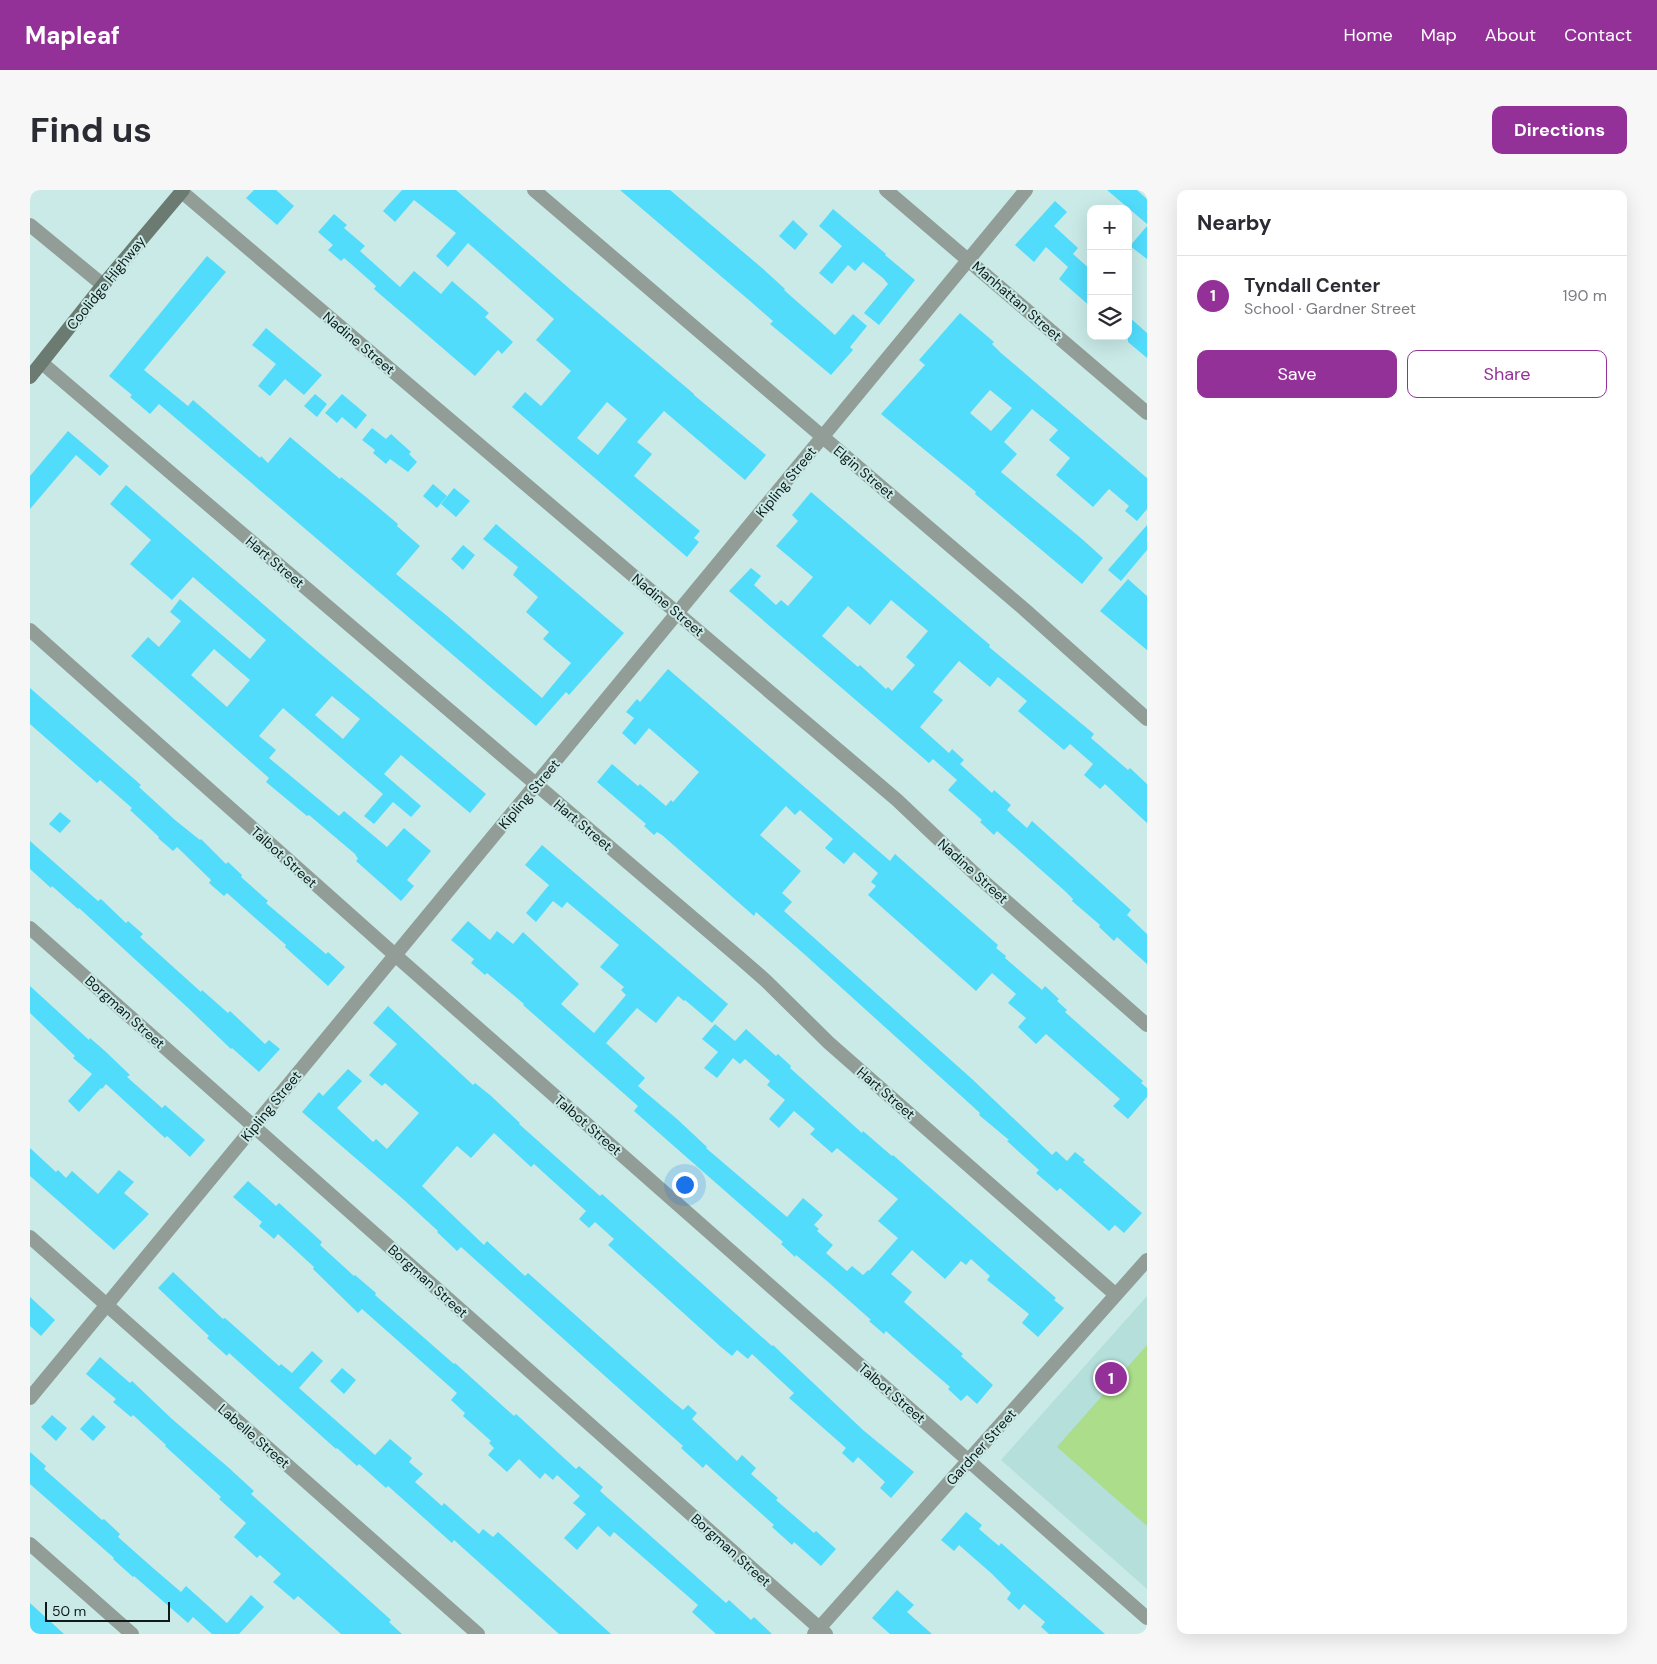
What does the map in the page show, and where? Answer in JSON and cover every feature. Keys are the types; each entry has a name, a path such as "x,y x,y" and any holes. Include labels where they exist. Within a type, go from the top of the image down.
{"main road":[{"name":"Coolidge Highway","path":"30,377 103,285 182,191"}],"street":[{"name":"Elgin Street","path":"534,190 1024,609 1147,719"},
{"name":"Manhattan Street","path":"886,190 1147,413"},
{"name":"Kipling Street","path":"30,1398 1026,190"},
{"name":"Nadine Street","path":"182,191 897,800 974,873 1147,1025"},
{"path":"30,224 103,285"},
{"name":"Hart Street","path":"42,363 765,980 829,1043 1116,1295"},
{"name":"Talbot Street","path":"30,630 394,955 1147,1618"},
{"name":"Borgman Street","path":"30,928 820,1632"},
{"name":"Labelle Street","path":"30,1237 478,1634"},
{"name":"Gardner Street","path":"820,1632 1147,1260"},
{"path":"30,1544 132,1634"}],"shaded area":[{"path":"1147,1296 1147,1589 1001,1460"}],"green space":[{"path":"1147,1345 1147,1526 1057,1447"}],"building":[{"path":"254,190 276,190 294,206 277,225 246,198"},
{"path":"402,190 456,190 766,455 745,480 664,411 637,442 652,454 634,476 700,531 694,538 699,542 687,557 512,407 525,392 541,406 571,371 536,340 554,319 468,243 448,267 436,256 456,233 414,200 395,222 383,211","holes":["607,402 627,419 598,455 577,438"]},
{"path":"620,190 670,190 762,268 835,335 853,314 867,326 850,347 853,350 831,375 770,324 773,321"},
{"path":"1107,190 1137,190 1147,199 1147,224 1132,211 1132,205 1125,205"},
{"path":"1055,201 1067,212 1054,226 1078,248 1073,254 1087,266 1087,304 1059,279 1068,267 1046,247 1034,262 1015,245"},
{"path":"833,209 915,280 879,325 864,313 888,284 883,278 863,262 855,271 848,265 832,284 819,273 842,246 819,226"},
{"path":"334,214 347,225 344,228 365,246 360,251 400,287 414,271 441,294 452,281 489,313 485,317 513,342 502,354 498,350 475,376 374,289 376,286 350,263 344,258 341,261 328,250 333,245 318,232"},
{"path":"793,220 808,234 795,250 779,236"},
{"path":"1147,226 1147,259 1132,248 1132,244"},
{"path":"207,256 226,272 144,370 188,406 193,400 268,463 290,437 340,479 341,477 366,497 398,524 397,526 420,546 396,574 542,698 571,663 543,639 549,632 526,612 538,597 513,575 518,567 483,539 496,524 624,633 569,695 566,692 536,726 159,404 150,414 130,397 132,395 109,376"},
{"path":"960,313 994,342 992,344 1001,353 1147,478 1147,509 1137,521 1125,511 1129,506 1109,489 1093,507 1056,475 1070,458 1049,440 1058,430 1032,409 1004,442 1017,454 1001,472 1103,558 1082,584 975,494 976,492 881,414 925,365 919,360","holes":["990,390 1012,408 991,431 970,413"]},
{"path":"1132,320 1147,333 1147,358 1128,340 1132,340"},
{"path":"266,328 322,375 304,395 285,379 270,396 258,386 276,364 252,345"},
{"path":"315,394 327,404 317,417 304,406"},
{"path":"342,394 367,415 356,429 342,417 337,423 325,413"},
{"path":"372,428 386,439 391,434 411,452 409,454 417,462 408,472 390,459 386,464 373,453 375,450 362,440"},
{"path":"68,431 109,466 100,476 76,455 30,509 30,476"},
{"path":"433,484 447,496 437,508 423,496"},
{"path":"126,485 310,645 486,794 470,813 401,755 384,774 421,806 411,817 393,802 374,824 364,816 383,794 283,708 259,736 276,750 269,758 339,816 344,811 387,847 404,828 431,851 407,880 414,886 401,901 356,861 358,859 355,854 266,782 269,778 131,656 148,637 159,647 181,621 170,612 180,599 250,659 266,640 193,577 172,600 130,564 151,540 110,504","holes":["214,649 250,680 227,707 191,675","332,696 360,719 343,739 315,715"]},
{"path":"454,488 470,501 456,517 441,504"},
{"path":"811,492 990,645 989,647 1094,734 1091,738 1128,770 1130,768 1147,784 1147,823 1105,784 1100,789 1084,775 1093,764 1070,744 1064,750 1018,711 1027,701 998,677 990,687 959,661 933,692 943,700 920,727 949,753 952,749 964,760 960,764 992,793 994,790 1011,805 1007,810 1027,828 1032,821 1131,910 1127,915 1147,934 1147,964 1117,937 1114,941 1099,927 1100,925 1072,901 1073,899 1066,892 997,831 994,835 980,822 982,820 948,790 957,780 933,759 929,763 729,591 751,568 761,576 754,585 776,605 781,600 788,606 813,577 776,546 798,521 792,515","holes":["891,600 928,631 906,657 915,665 892,691 888,687 886,689 860,665 858,667 822,636 848,606 870,625"]},
{"path":"1147,525 1147,550 1121,581 1108,570"},
{"path":"463,545 475,555 463,570 451,559"},
{"path":"1128,579 1147,596 1147,650 1100,611"},
{"path":"668,669 890,861 895,854 998,945 996,948 1006,956 1005,958 1042,990 1045,986 1059,999 1057,1001 1067,1010 1065,1012 1143,1081 1141,1083 1147,1088 1147,1097 1128,1119 1113,1106 1120,1099 1046,1034 1036,1044 1018,1027 1026,1018 1008,1003 1016,994 992,973 976,991 868,895 876,886 871,882 878,873 854,852 844,864 825,848 833,839 800,810 795,815 786,806 760,835 801,871 782,893 792,902 784,911 972,1079 1052,1155 1056,1151 1067,1161 1075,1152 1085,1160 1083,1162 1142,1213 1124,1233 1115,1225 1109,1231 1060,1188 1057,1191 1036,1173 1039,1170 1007,1141 1009,1140 979,1115 980,1113 803,953 756,912 754,916 662,835 657,832 654,835 644,826 646,824 597,782 612,764 666,806 671,800 673,802 699,772 649,728 635,745 622,733 634,718 626,712 637,699 640,702"},
{"path":"30,688 141,785 139,787 175,820 201,839 226,864 228,862 242,875 241,877 268,901 266,903 326,954 328,952 345,967 328,986 285,947 286,945 227,893 224,896 209,883 211,880 177,847 173,851 130,810 132,808 100,780 97,783 30,724"},
{"path":"60,812 71,821 60,833 49,824"},
{"path":"30,841 98,901 101,899 126,923 128,921 143,934 140,937 201,992 202,990 228,1013 230,1011 265,1044 269,1040 280,1049 259,1072 231,1049 79,908 52,886 51,888 30,869"},
{"path":"542,845 728,1004 712,1023 678,996 656,1023 637,1008 606,1043 645,1078 638,1086 677,1119 706,1148 787,1217 803,1198 823,1215 814,1225 819,1229 817,1231 833,1245 826,1253 847,1271 852,1266 863,1275 869,1271 898,1238 878,1221 898,1199 837,1148 832,1153 810,1134 815,1129 794,1111 779,1128 769,1119 785,1100 767,1085 770,1081 745,1059 740,1064 733,1058 717,1078 704,1068 718,1052 702,1039 715,1024 735,1041 746,1029 776,1056 778,1054 791,1066 790,1068 862,1133 863,1131 893,1155 1056,1298 1054,1300 1064,1308 1038,1337 1022,1323 1029,1314 987,1280 990,1276 971,1259 966,1265 961,1261 945,1279 912,1250 891,1274 912,1292 904,1302 963,1354 961,1356 993,1385 977,1404 967,1395 961,1401 948,1389 950,1387 886,1331 884,1334 827,1281 796,1255 795,1257 781,1244 783,1242 634,1111 638,1106 524,1004 487,973 485,975 471,963 474,959 451,940 468,921 490,940 497,931 513,944 523,932 579,984 561,1004 594,1033 626,995 621,990 624,987 600,967 619,945 567,902 562,908 553,901 536,922 526,913 549,885 525,865"},
{"path":"30,986 89,1040 90,1038 105,1051 130,1075 127,1077 162,1108 165,1105 205,1140 190,1157 167,1136 165,1138 106,1084 79,1112 68,1101 92,1074 73,1058 75,1056 30,1013"},
{"path":"388,1006 473,1085 475,1083 490,1095 519,1124 600,1196 602,1194 773,1345 863,1430 914,1472 891,1498 880,1488 885,1482 858,1457 853,1463 842,1453 846,1448 789,1398 794,1393 752,1354 748,1359 737,1350 732,1356 721,1347 608,1245 614,1239 595,1222 589,1228 579,1219 586,1211 534,1164 531,1167 494,1133 471,1158 457,1146 422,1186 484,1245 487,1241 525,1276 528,1273 683,1410 688,1405 697,1413 692,1419 737,1461 742,1455 756,1468 751,1474 778,1498 776,1500 814,1533 816,1531 836,1549 821,1566 794,1542 792,1545 772,1527 774,1525 706,1464 703,1468 681,1448 683,1446 461,1247 457,1251 403,1199 302,1112 319,1092 323,1096 348,1069 362,1081 337,1108 373,1142 376,1139 387,1149 419,1113 385,1083 382,1086 369,1075 397,1044 373,1023"},
{"path":"30,1148 56,1172 58,1170 66,1178 72,1171 98,1194 119,1170 134,1182 124,1193 149,1214 114,1250 30,1176"},
{"path":"248,1181 276,1206 279,1203 322,1242 320,1245 354,1276 376,1293 375,1295 514,1416 516,1414 576,1469 579,1466 603,1487 600,1491 726,1603 729,1600 751,1620 754,1617 772,1634 716,1634 692,1612 698,1605 614,1532 610,1537 598,1526 577,1550 564,1538 586,1514 573,1503 580,1496 557,1475 553,1480 545,1473 540,1479 519,1459 507,1472 488,1455 494,1448 489,1443 491,1441 463,1416 465,1413 451,1400 457,1393 362,1309 358,1313 313,1269 314,1267 278,1234 274,1239 259,1226 262,1222 233,1197"},
{"path":"173,1272 223,1319 225,1318 279,1366 281,1364 292,1373 312,1351 323,1361 299,1388 375,1455 390,1439 412,1458 409,1462 423,1474 415,1482 442,1506 444,1503 479,1534 483,1529 493,1537 498,1532 611,1634 559,1634 454,1540 452,1543 388,1486 386,1488 359,1464 357,1466 336,1449 229,1353 227,1356 207,1338 209,1336 158,1288"},
{"path":"30,1297 55,1320 41,1336 30,1326"},
{"path":"100,1357 130,1383 132,1381 172,1419 229,1468 254,1491 251,1494 391,1620 389,1622 402,1634 341,1634 298,1596 294,1600 273,1582 281,1574 260,1555 257,1558 234,1537 246,1523 219,1499 221,1497 166,1445 133,1415 131,1417 113,1402 116,1399 86,1374"},
{"path":"342,1368 356,1380 344,1394 330,1381"},
{"path":"52,1415 67,1428 56,1441 41,1427"},
{"path":"93,1415 106,1427 93,1441 80,1429"},
{"path":"30,1452 46,1466 44,1469 102,1520 104,1519 120,1534 118,1537 153,1568 181,1592 186,1586 227,1623 251,1595 264,1607 239,1634 212,1634 193,1617 188,1623 133,1577 30,1484"},
{"path":"966,1512 982,1525 979,1529 999,1546 1001,1543 1105,1634 1049,1634 1041,1627 1045,1622 1024,1604 1019,1610 1007,1599 1011,1593 991,1573 959,1545 954,1551 941,1540"},
{"path":"897,1590 914,1605 907,1612 932,1634 890,1634 872,1618"},
{"path":"30,1603 64,1634 30,1634"}],"place":[{"name":"Tyndall Center","path":"1111,1378"}]}
